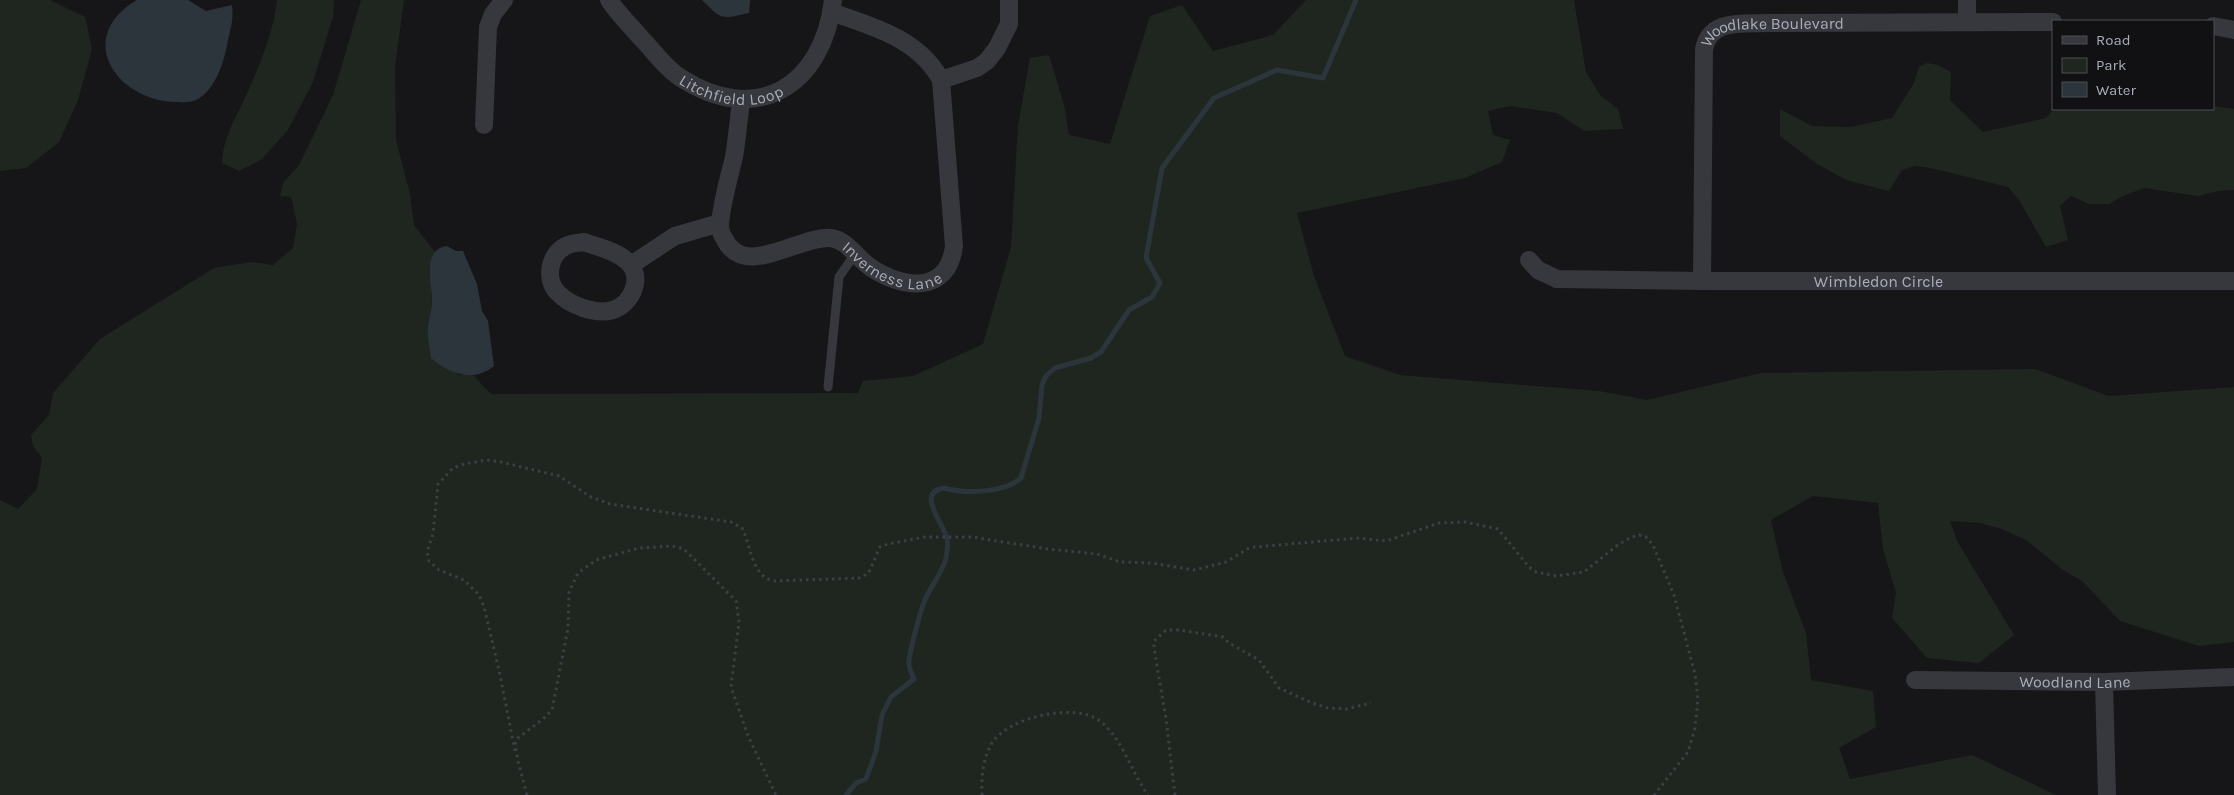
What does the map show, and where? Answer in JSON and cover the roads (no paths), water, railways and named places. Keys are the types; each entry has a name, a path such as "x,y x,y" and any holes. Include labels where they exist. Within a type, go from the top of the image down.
{"street":[{"path":"484,125 488,27 493,14 504,0"},
{"name":"Litchfield Loop","path":"609,0 619,15 666,66 681,78 706,90 742,100 771,96 802,76 819,49 832,6"},
{"path":"832,6 906,41 933,66 941,80 977,68 998,48 1009,24 1009,0"},
{"path":"1967,0 1967,22"},
{"name":"Woodlake Boulevard","path":"1702,281 1704,49 1705,42 1715,29 1726,24 1766,22 2052,22"},
{"path":"2214,26 2234,30"},
{"name":"Inverness Lane","path":"720,223 723,238 729,248 738,254 748,257 759,257 817,239 830,238 845,243 855,254 884,275 914,284 928,283 938,279 952,261 954,246 941,80"},
{"path":"631,265 675,236 720,223 742,100"},
{"path":"584,242 619,255 631,265 635,279 631,298 624,304 606,312 594,312 566,299 558,293 550,275 550,266 560,249 568,244 584,242"},
{"name":"Wimbledon Circle","path":"1529,260 1538,270 1558,279 1702,281 2234,281"},
{"name":"Woodland Lane","path":"1915,680 2104,682 2234,677"},
{"path":"2104,682 2107,795"}],"lane":[{"path":"828,387 839,277 855,254"}],"water":[{"path":"137,0 188,0 206,11 232,5 232,21 223,60 217,76 208,91 194,101 174,102 153,98 134,90 120,78 110,63 106,47 108,31 118,15"},
{"path":"702,0 750,0 749,13 723,17 714,12"},
{"path":"447,246 456,251 463,251 477,284 482,311 488,321 494,366 478,374 470,375 453,372 431,358 428,324 432,303 431,261 433,254"}],"waterway":[{"path":"846,795 856,783 866,779 876,751 882,715 891,697 914,679 909,663 915,632 924,602 942,570 947,551 947,538 931,502 932,496 936,491 944,488 962,491 984,491 1005,487 1021,478 1039,418 1042,385 1046,376 1055,368 1091,358 1101,352 1129,310 1152,297 1160,283 1146,258 1162,168 1214,98 1277,70 1323,78 1356,0"}]}
